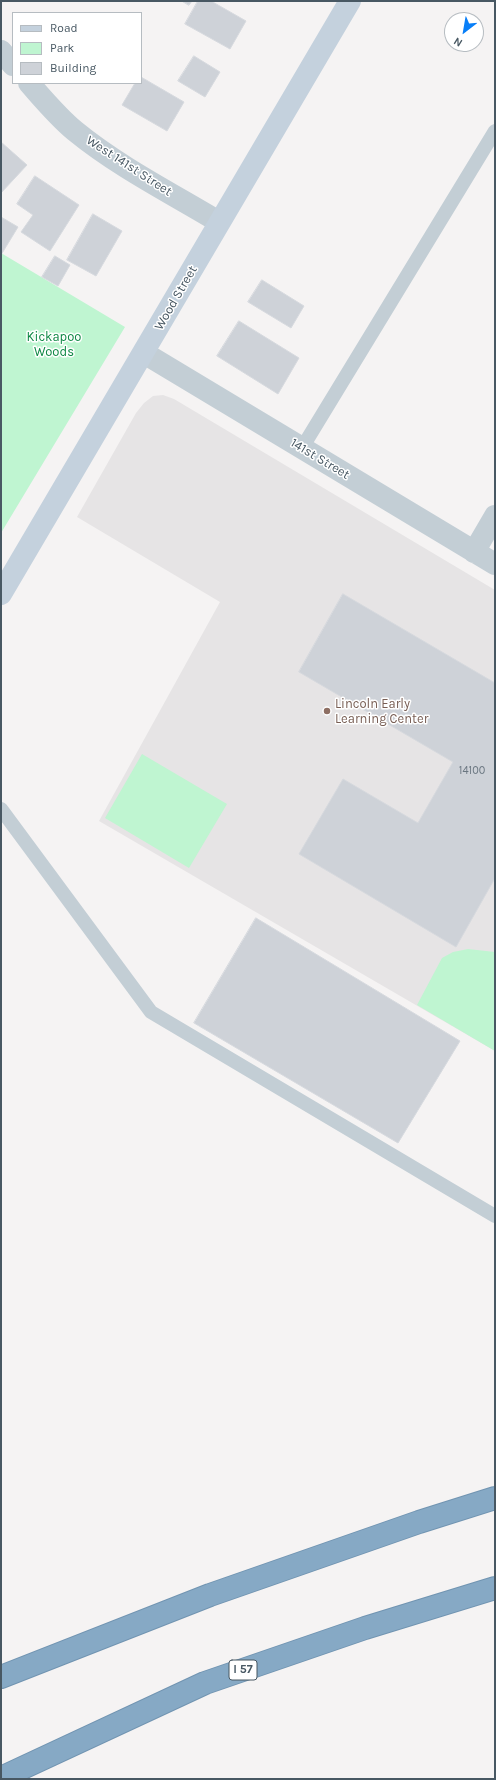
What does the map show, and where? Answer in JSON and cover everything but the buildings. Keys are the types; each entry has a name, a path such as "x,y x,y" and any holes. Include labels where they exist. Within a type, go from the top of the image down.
{"highway":[{"path":"1,1677 210,1595 420,1522 495,1498"},
{"name":"I 57","path":"1,1778 205,1683 365,1628 495,1588"}],"main road":[{"name":"Wood Street","path":"1,594 350,1"}],"street":[{"path":"1,51 12,63"},
{"name":"West 141st Street","path":"30,84 56,114 75,131 105,153 219,222"},
{"name":"141st Street","path":"144,353 495,564"},
{"path":"474,552 495,516"}],"lane":[{"path":"302,448 495,131"},
{"path":"1,810 151,1012 495,1216"}],"shaded area":[{"name":"Lincoln Early Learning Center","path":"163,395 174,399 495,590 495,1051 99,821 220,602 77,517 136,413 144,403 153,396"}],"green space":[{"name":"Kickapoo Woods","path":"1,253 125,327 1,533"},
{"path":"142,754 227,804 189,868 105,818"},
{"path":"468,949 495,952 495,1051 417,1005 442,958 453,952"}],"place":[{"name":"Lincoln Early Learning Center","path":"327,711"}]}
